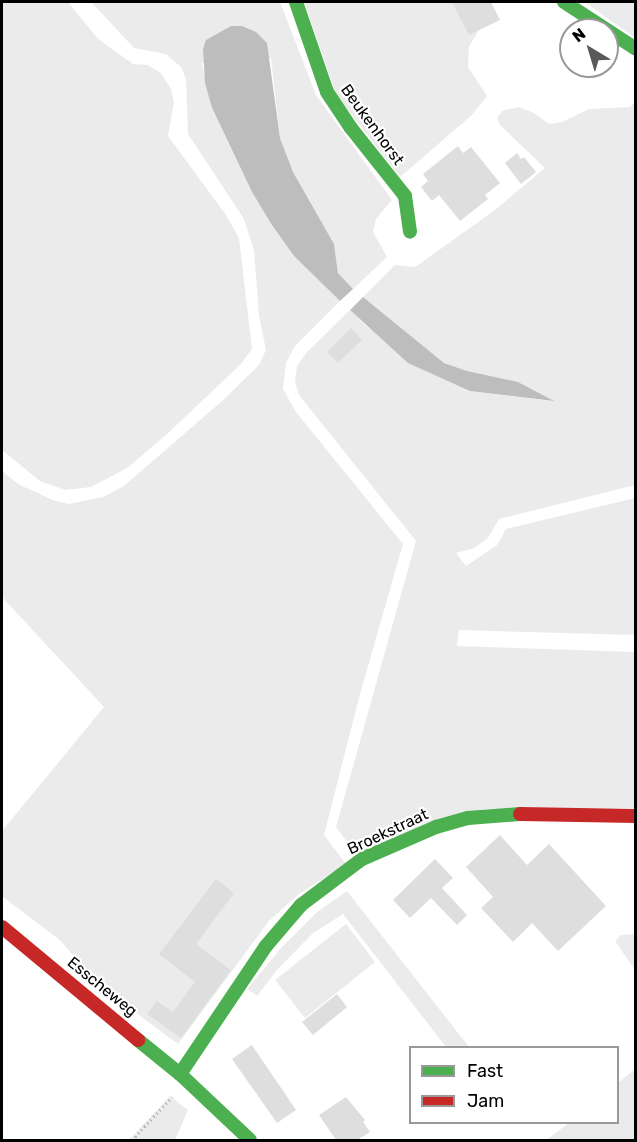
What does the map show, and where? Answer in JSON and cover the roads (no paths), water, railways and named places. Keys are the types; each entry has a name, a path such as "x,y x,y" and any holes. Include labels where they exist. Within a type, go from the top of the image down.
{"street":[{"name":"Beukenhorst","path":"296,2 327,92 351,128 405,196 410,232"},
{"path":"564,2 612,31 636,49"},
{"name":"Broekstraat","path":"180,1074 266,946 301,905 362,859 436,827 468,818 495,814 636,816"},
{"name":"Esscheweg","path":"2,927 180,1074 250,1140"}]}
